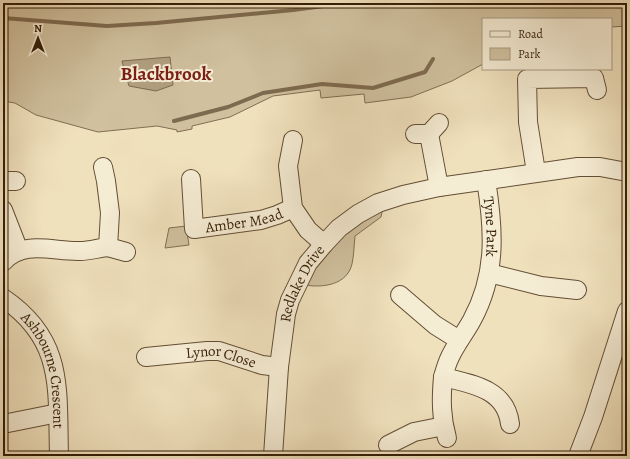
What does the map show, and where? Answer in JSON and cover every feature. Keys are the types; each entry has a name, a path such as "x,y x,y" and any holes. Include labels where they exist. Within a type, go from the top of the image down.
{"street":[{"path":"536,172 528,122 527,74 596,79"},
{"path":"428,131 439,187"},
{"name":"Amber Mead","path":"294,140 288,166 293,208 308,230 324,244"},
{"name":"Redlake Drive","path":"273,456 279,367 284,327 290,300 308,263 339,228 358,214 378,203 403,195 439,187 578,167 600,167 627,172"},
{"path":"101,178 110,213 108,248"},
{"name":"Amber Mead","path":"191,179 195,236 261,220 293,208"},
{"name":"Tyne Park","path":"387,446 414,432 445,432 441,408 443,377 449,358 472,320 482,298 489,273 492,240 491,208 486,180"},
{"path":"3,210 19,251"},
{"path":"3,262 10,254 19,251 42,248 80,251 108,248 126,252"},
{"name":"Tyne Park","path":"489,273 541,286 577,290"},
{"path":"400,295 435,325 459,340"},
{"name":"Ashbourne Crescent","path":"3,298 23,314 43,338 50,354 56,373 59,456"},
{"path":"578,456 593,417 627,311"},
{"name":"Lynor Close","path":"158,361 207,351 219,351 262,365 279,367"},
{"path":"443,377 485,389 497,397 506,408 510,424"},
{"path":"3,424 58,413"}],"green space":[{"path":"3,3 627,3 627,26 612,27 612,18 482,18 482,65 452,81 411,97 365,103 364,94 321,98 320,90 273,96 230,117 192,126 192,129 177,132 177,130 157,126 98,132 36,115 15,103 3,101"},
{"path":"381,209 381,217 355,236 352,264 345,277 333,284 319,286 305,285 320,260 353,226"},
{"path":"186,226 189,245 165,248 169,228"}],"shaded area":[{"path":"170,57 173,85 156,91 129,86 122,61"}],"waterway":[{"path":"3,18 107,26 156,23 293,10 347,3"},
{"path":"174,121 228,107 263,93 322,84 373,88 425,72 433,59"}],"district":[{"name":"Blackbrook","path":"166,73"}]}
